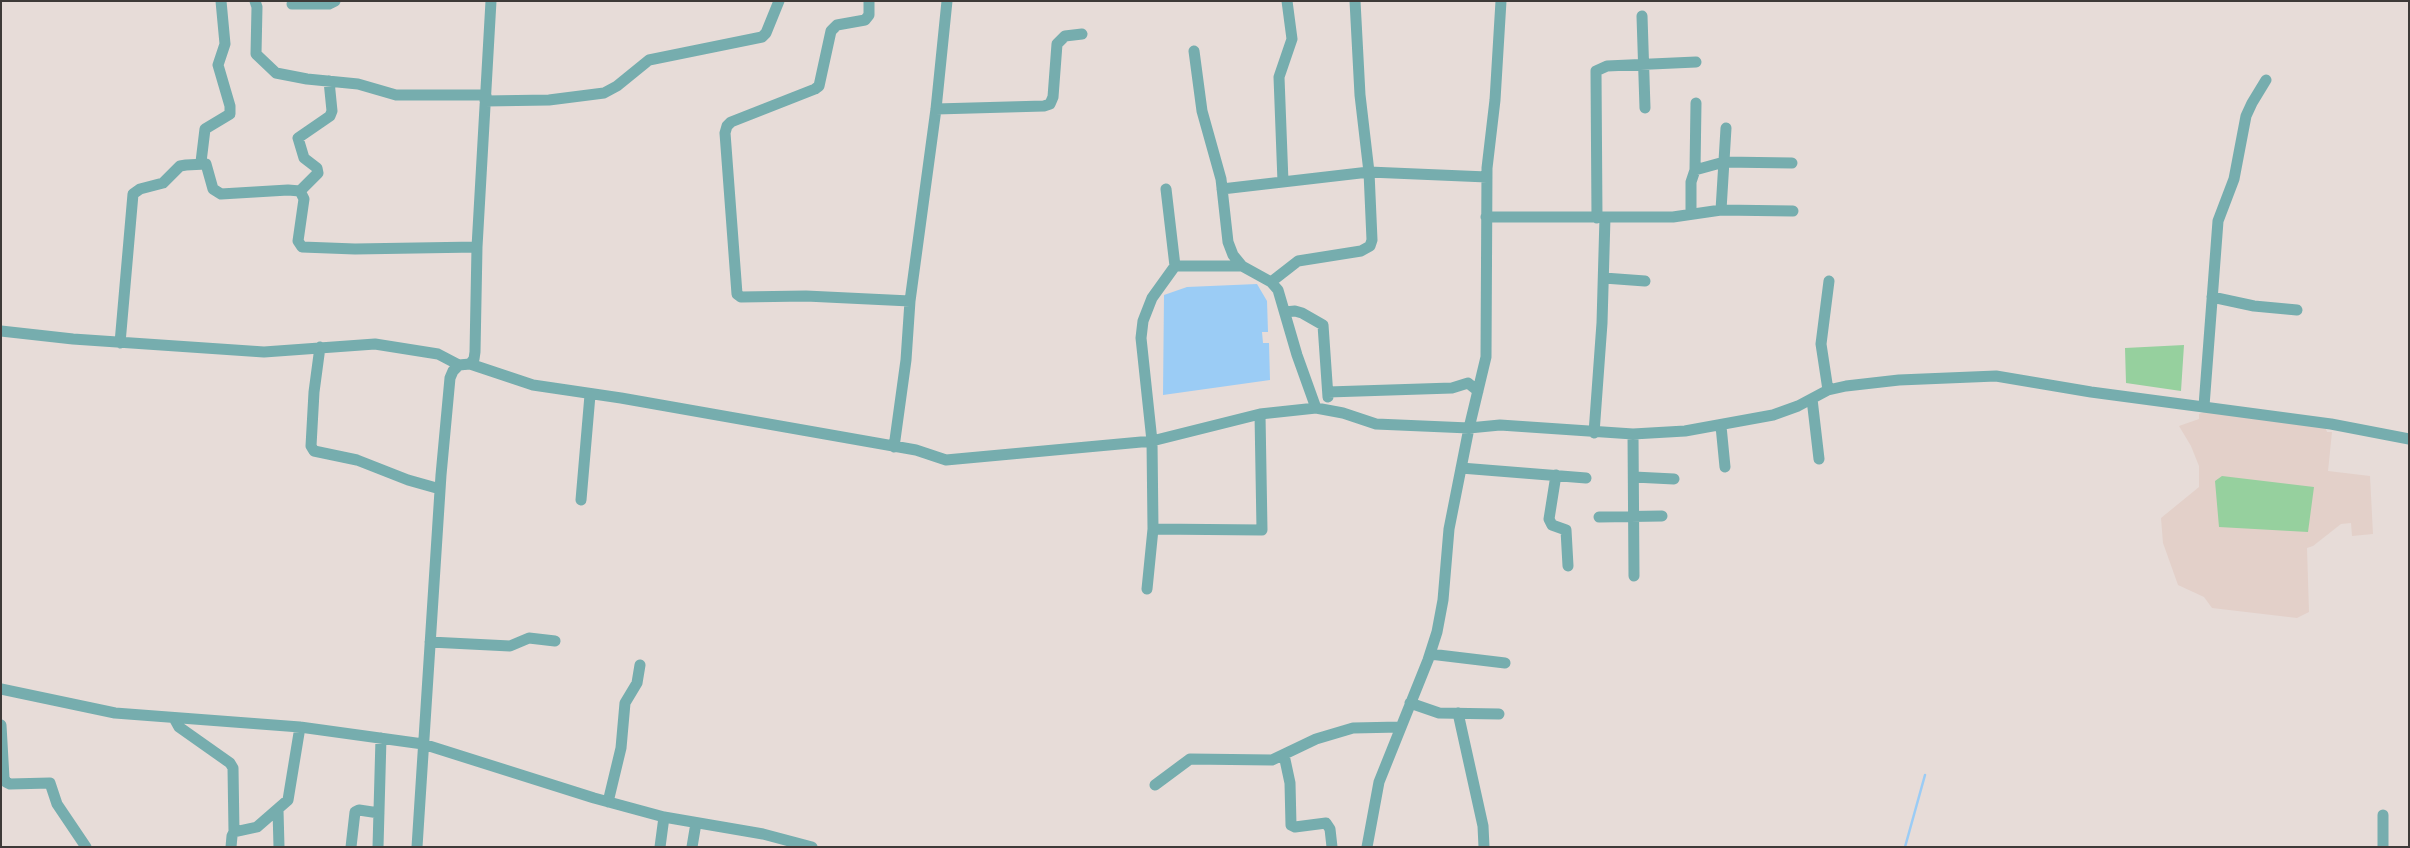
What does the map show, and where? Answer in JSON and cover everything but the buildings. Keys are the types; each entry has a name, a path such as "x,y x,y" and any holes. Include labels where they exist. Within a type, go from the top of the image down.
{"street":[{"path":"202,162 205,129 230,114 230,106 218,65 225,44 222,1"},
{"path":"255,1 257,7 255,49 258,58 276,73 358,84 396,94 549,100 604,93 617,86 649,60 762,36 766,33 779,1"},
{"path":"292,4 330,4 335,1"},
{"path":"417,847 440,488 450,378 453,371 474,359 475,352 477,248 491,1"},
{"path":"869,1 868,15 865,20 838,25 831,31 819,86 815,90 731,122 727,126 725,133 736,289 737,294 741,297 812,297 910,301"},
{"path":"894,447 906,360 910,301 936,109 946,1"},
{"path":"1283,182 1279,77 1292,39 1288,1"},
{"path":"1271,282 1298,261 1361,250 1370,246 1372,240 1369,172 1360,95 1354,1"},
{"path":"1367,847 1380,782 1430,654 1443,600 1449,529 1487,344 1486,177 1495,100 1501,1"},
{"path":"1642,16 1645,108"},
{"path":"936,109 1044,106 1050,104 1053,97 1056,44 1065,36 1082,34"},
{"path":"1194,51 1202,111 1215,154 1222,189 1228,242 1233,255 1242,266 1271,282 1278,290 1322,408"},
{"path":"1594,433 1604,278 1596,71 1602,67 1696,62"},
{"path":"2204,406 2218,221 2234,179 2246,116 2266,80"},
{"path":"202,162 208,167 213,189 221,194 300,191 318,173 318,168 304,158 298,138 330,116 332,111 329,81"},
{"path":"1691,214 1691,182 1695,170 1696,103"},
{"path":"1721,210 1726,128"},
{"path":"120,343 133,194 140,189 163,183 180,166 202,162"},
{"path":"1695,170 1724,162 1792,163"},
{"path":"1222,189 1369,172 1486,177"},
{"path":"1147,589 1152,529 1152,441 1141,330 1152,298 1175,266 1166,189"},
{"path":"300,191 304,199 298,241 302,247 355,249 477,248"},
{"path":"1486,217 1673,217 1721,210 1793,211"},
{"path":"1175,266 1242,266"},
{"path":"1604,278 1645,281"},
{"path":"1828,390 1821,344 1829,280"},
{"path":"2212,297 2254,306 2297,310"},
{"path":"1285,312 1296,311 1302,313 1322,326 1328,392 1322,408"},
{"path":"1,331 120,343 264,352 374,344 438,354 515,381 916,450 946,460 1152,441 1260,414 1322,408 1358,417 1376,424 1469,428 1500,425 1594,433 1633,434 1685,431 1721,426 1773,415 1812,399 1828,390 1846,386 1899,380 1996,376 2091,392 2331,424 2409,439"},
{"path":"320,347 314,392 311,446 314,451 357,460 408,480 440,488"},
{"path":"1328,392 1452,388 1468,383 1478,391"},
{"path":"581,500 590,395"},
{"path":"1812,399 1819,459"},
{"path":"1152,529 1262,530 1260,414"},
{"path":"1721,426 1725,467"},
{"path":"1633,434 1634,576"},
{"path":"1461,468 1586,478"},
{"path":"1556,476 1549,520 1552,526 1566,530 1568,566"},
{"path":"1634,477 1674,479"},
{"path":"1599,517 1662,516"},
{"path":"430,642 510,646 529,638 555,641"},
{"path":"1430,654 1505,663"},
{"path":"608,802 620,748 625,703 637,683 640,665"},
{"path":"1,689 107,712 300,727 423,744 608,802 664,817 763,834 812,847"},
{"path":"1410,703 1439,713 1499,714"},
{"path":"1458,714 1483,826 1484,847"},
{"path":"174,718 185,732 233,768 234,832 231,847"},
{"path":"1,725 4,778 6,782 10,784 50,783 57,804 86,847"},
{"path":"234,832 252,829 278,810 288,800 300,727"},
{"path":"1155,785 1190,759 1272,760 1316,739 1353,728 1400,728"},
{"path":"378,847 381,738"},
{"path":"1284,755 1290,783 1291,825 1295,827 1326,823 1330,829 1332,847"},
{"path":"278,810 279,847"},
{"path":"351,847 355,812 359,810 379,813"},
{"path":"2383,814 2383,847"},
{"path":"660,847 664,817"},
{"path":"692,847 696,823"}],"shaded area":[{"path":"2204,412 2325,426 2327,432 2332,432 2328,471 2370,476 2373,534 2352,536 2351,523 2341,524 2313,546 2307,548 2309,612 2297,618 2212,608 2204,597 2178,585 2163,543 2161,518 2199,487 2199,466 2191,446 2179,426 2199,419 2199,414"}],"green space":[{"path":"2184,345 2181,391 2126,383 2125,348"},
{"path":"2222,476 2314,487 2308,532 2219,527 2215,481"}],"water":[{"path":"1257,284 1267,301 1268,332 1262,332 1263,343 1269,343 1270,380 1163,395 1164,295 1187,287"}],"waterway":[{"path":"1905,847 1925,775"}]}
